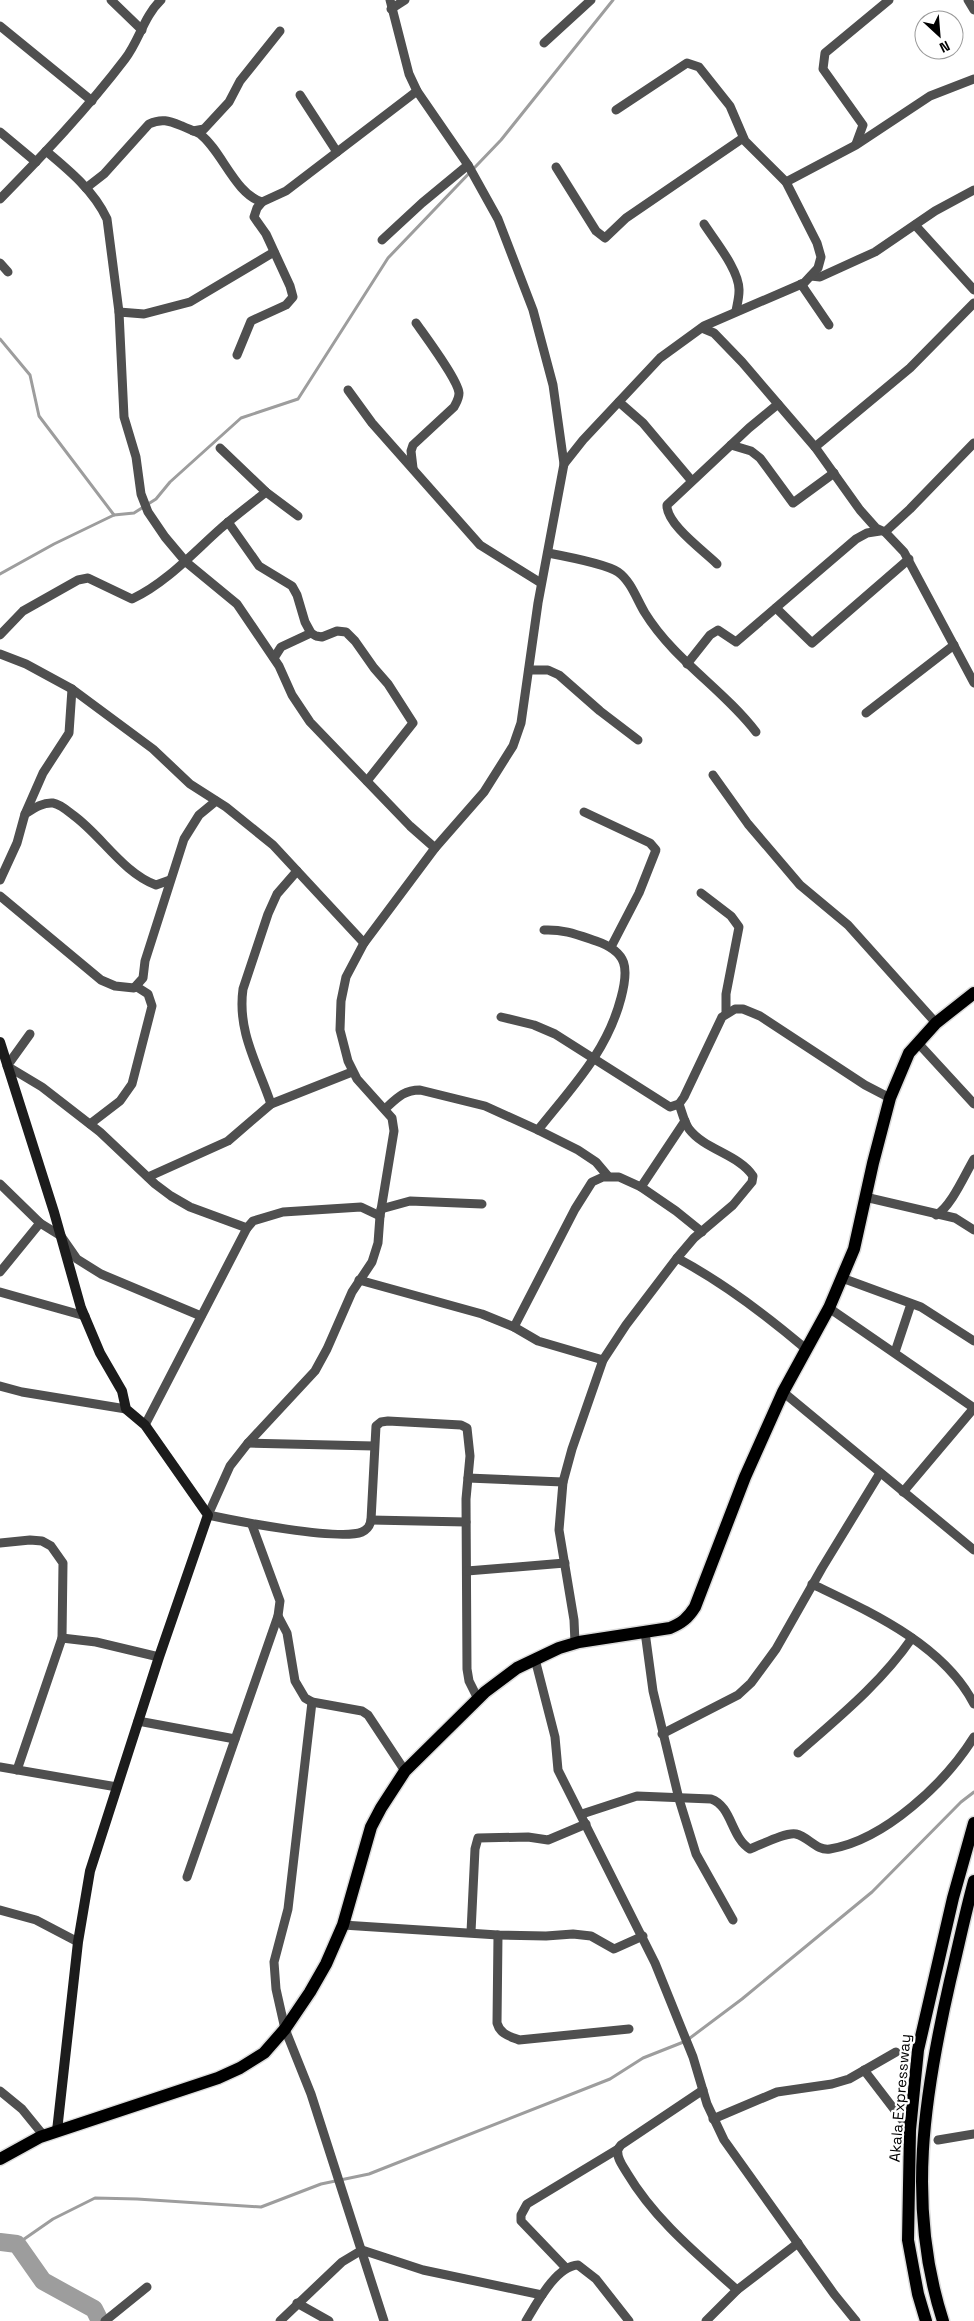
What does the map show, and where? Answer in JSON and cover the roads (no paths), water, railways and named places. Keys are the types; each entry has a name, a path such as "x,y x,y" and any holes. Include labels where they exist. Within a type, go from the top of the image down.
{"main road":[{"path":"0,2159 57,2131 218,2078 240,2068 264,2053 285,2029 326,1964 343,1925 371,1827 405,1771 478,1700 517,1668 575,1643 670,1628 681,1624 695,1607 745,1477 784,1392 829,1308 854,1249 890,1098 909,1053 936,1023 974,993"},
{"name":"Akala Expressway","path":"926,2321 918,2294 908,2240 910,2130 918,2050 953,1898 974,1823"},
{"name":"Akala Expressway","path":"943,2321 933,2291 924,2239 922,2143 934,2054 974,1881"}],"street":[{"path":"110,0 142,30"},
{"path":"0,199 92,101 134,47 154,7 161,0"},
{"path":"57,2131 78,1942 90,1871 159,1657 208,1515 230,1466 248,1443 315,1371 327,1349 352,1292 372,1262 378,1243 380,1212 394,1131 392,1118 352,1072 340,1030 341,1001 346,977 364,944 435,848 484,792 514,746 521,723 541,583 564,464 553,385 533,310 498,219 468,165 417,91 409,74 391,4 405,0"},
{"path":"544,43 591,0"},
{"path":"856,145 863,125 847,100 840,94 823,69 823,61 825,53 889,0"},
{"path":"968,0 974,10"},
{"path":"0,26 92,101"},
{"path":"193,131 204,129 229,102 240,81 280,31"},
{"path":"564,464 583,440 660,358 713,322 801,284 818,268 820,260 817,243 786,182 743,138 730,106 699,66 687,64 616,110"},
{"path":"786,182 856,145 930,96 974,79"},
{"path":"258,203 286,191 417,91"},
{"path":"300,95 337,152"},
{"path":"86,188 104,174 149,124 159,120 168,120 193,131 206,140 245,191 258,203"},
{"path":"204,129 206,140"},
{"path":"0,132 36,162"},
{"path":"556,168 596,231 605,238 626,218 743,138"},
{"path":"46,151 86,188 102,207 107,219 119,312 124,417 136,457 140,494 148,512 165,537 186,562 237,604 274,658 292,696 310,722 435,848"},
{"path":"382,240 422,202 468,165"},
{"path":"811,276 820,277 875,252 935,211 974,190"},
{"path":"237,355 251,321 286,304 293,297 290,286 266,234 254,217 258,203"},
{"path":"704,224 732,266 739,290 736,312"},
{"path":"916,225 974,290"},
{"path":"119,312 144,314 190,302 274,252"},
{"path":"820,260 830,272"},
{"path":"0,264 8,272"},
{"path":"801,284 829,325"},
{"path":"815,447 910,368 974,303"},
{"path":"713,322 714,333"},
{"path":"413,468 411,451 413,444 454,408 458,400 459,391 452,376 416,323"},
{"path":"702,328 714,333 778,404 815,447 860,510 909,559 974,683"},
{"path":"348,390 372,423 480,545 541,583"},
{"path":"619,402 643,423 691,480"},
{"path":"717,564 677,526 667,512 667,505 691,480 778,404"},
{"path":"687,664 710,635 718,630 736,642 856,539 867,534 882,531 910,509 974,444"},
{"path":"731,445 751,451 760,458 793,503 834,473"},
{"path":"220,448 266,492 298,516"},
{"path":"0,635 24,611 78,580 88,578 132,599 186,562 228,522 266,492"},
{"path":"228,522 259,566 292,586 311,633 322,637 337,630 346,632 388,684 413,723 367,781"},
{"path":"548,553 571,557 617,572 626,581 657,630 687,664 745,717 756,732"},
{"path":"776,608 812,643 909,559"},
{"path":"274,658 280,647 311,633"},
{"path":"866,713 954,645"},
{"path":"0,654 26,664 72,689 153,749 190,784 216,801 273,845 364,944"},
{"path":"530,670 548,670 559,675 600,711 638,740"},
{"path":"0,880 17,843 25,814 42,773 70,733 72,689"},
{"path":"713,775 748,824 800,885 848,925 936,1023"},
{"path":"0,896 101,980 129,989 137,987 143,978 145,961 184,840 199,815 216,801"},
{"path":"25,814 43,804 54,803 86,824 126,865 148,882 156,885 170,880"},
{"path":"584,812 650,843 656,850 639,893 611,947"},
{"path":"271,1104 249,1051 245,1036 241,1000 268,914 277,894 297,871"},
{"path":"701,893 731,916 739,927 726,994 726,1013"},
{"path":"538,1130 604,1045 613,1023 624,984 625,966 611,947 558,929 544,930"},
{"path":"90,1124 120,1101 132,1084 152,1006 148,994 137,987"},
{"path":"502,1016 534,1025 555,1034 670,1107 679,1104 690,1086 718,1024 726,1013 734,1009 743,1009 760,1016 865,1085 890,1098"},
{"path":"7,1066 30,1034"},
{"path":"0,1042 85,1316 100,1353 122,1392 126,1409"},
{"path":"918,1043 974,1104"},
{"path":"7,1066 42,1086 90,1124 171,1196 190,1207 247,1228"},
{"path":"148,1177 228,1141 271,1104 352,1072"},
{"path":"385,1109 403,1093 420,1090 485,1106 578,1150 596,1162 607,1175"},
{"path":"575,1643 574,1620 559,1530 563,1482 572,1449 604,1360 626,1325 677,1258 702,1232 733,1205 752,1182 753,1176 737,1161 699,1138 688,1128 679,1104"},
{"path":"641,1187 685,1121"},
{"path":"936,1215 941,1213 954,1194 974,1159"},
{"path":"514,1328 575,1208 592,1182 607,1175 618,1177 641,1187 702,1232"},
{"path":"0,1184 40,1223 61,1236 77,1258 100,1274 201,1316"},
{"path":"865,1197 954,1218 974,1230"},
{"path":"145,1425 247,1228 253,1221 283,1212 361,1207 380,1212 410,1201 482,1204"},
{"path":"0,1272 40,1223"},
{"path":"677,1258 704,1273 763,1312 806,1349"},
{"path":"842,1278 911,1304 944,1320 974,1340"},
{"path":"360,1280 374,1282 482,1314 538,1341 604,1360"},
{"path":"0,1292 85,1316"},
{"path":"895,1352 911,1304"},
{"path":"829,1308 974,1408 902,1492"},
{"path":"0,1386 22,1392 126,1409 145,1425 208,1515 252,1525 351,1534 367,1529 371,1520 376,1426 381,1422 464,1426 468,1429 469,1440 466,1522 467,1669 478,1700"},
{"path":"784,1392 974,1550"},
{"path":"248,1443 374,1446"},
{"path":"662,1734 738,1695 751,1683 776,1648 812,1584 880,1473"},
{"path":"468,1478 563,1482"},
{"path":"371,1520 466,1522"},
{"path":"187,1877 278,1616 280,1602 252,1525"},
{"path":"0,1543 30,1540 42,1541 51,1546 63,1563 62,1638 17,1770"},
{"path":"467,1570 565,1563"},
{"path":"812,1584 880,1617 912,1638 945,1666 968,1691 974,1704"},
{"path":"278,1616 287,1633 295,1681 305,1698 312,1702 362,1711 368,1715 405,1771"},
{"path":"644,1632 662,1734 679,1799 696,1854 732,1920"},
{"path":"62,1638 96,1642 159,1657"},
{"path":"798,1753 876,1684 896,1663 912,1638"},
{"path":"535,1659 555,1737 558,1770 643,1936 694,2058 713,2119 724,2140 856,2321"},
{"path":"312,1702 288,1910 274,1962 276,1989 285,2029 311,2094 384,2321"},
{"path":"138,1721 235,1739"},
{"path":"582,1814 637,1796 711,1799 717,1801 740,1840 750,1849 790,1834 798,1834 818,1848 828,1849 869,1835 903,1814 934,1788 963,1754 974,1736"},
{"path":"0,1767 117,1787"},
{"path":"470,1932 475,1849 478,1838 528,1837 548,1840 586,1824"},
{"path":"0,1910 36,1920 78,1942"},
{"path":"343,1925 498,1935 546,1936 572,1934 591,1936 614,1949 643,1936"},
{"path":"498,1935 497,2023 499,2029 506,2035 519,2040 629,2029"},
{"path":"713,2119 777,2092 832,2084 864,2070 896,2052"},
{"path":"864,2070 910,2130"},
{"path":"566,2268 524,2226 520,2215 532,2200 618,2149 703,2090"},
{"path":"0,2091 22,2109 44,2136"},
{"path":"938,2140 974,2134"},
{"path":"618,2149 619,2159 645,2202 737,2290"},
{"path":"706,2321 737,2290 798,2244"},
{"path":"280,2321 342,2262 362,2250 423,2270 542,2295"},
{"path":"526,2321 542,2295 566,2268 578,2265 585,2269 629,2321"},
{"path":"106,2321 147,2287"},
{"path":"297,2304 329,2321"}],"waterway":[{"path":"0,574 54,544 114,515 134,513 156,499 170,482 241,418 298,399 388,258 501,140 613,0"},
{"path":"0,339 30,375 39,416 114,515"},
{"path":"17,2244 53,2219 95,2198 261,2207 321,2184 369,2174 610,2079 643,2058 686,2041 742,1999 872,1892 961,1802 974,1792"},
{"path":"0,2242 17,2244 43,2281 94,2309 100,2321"}]}
